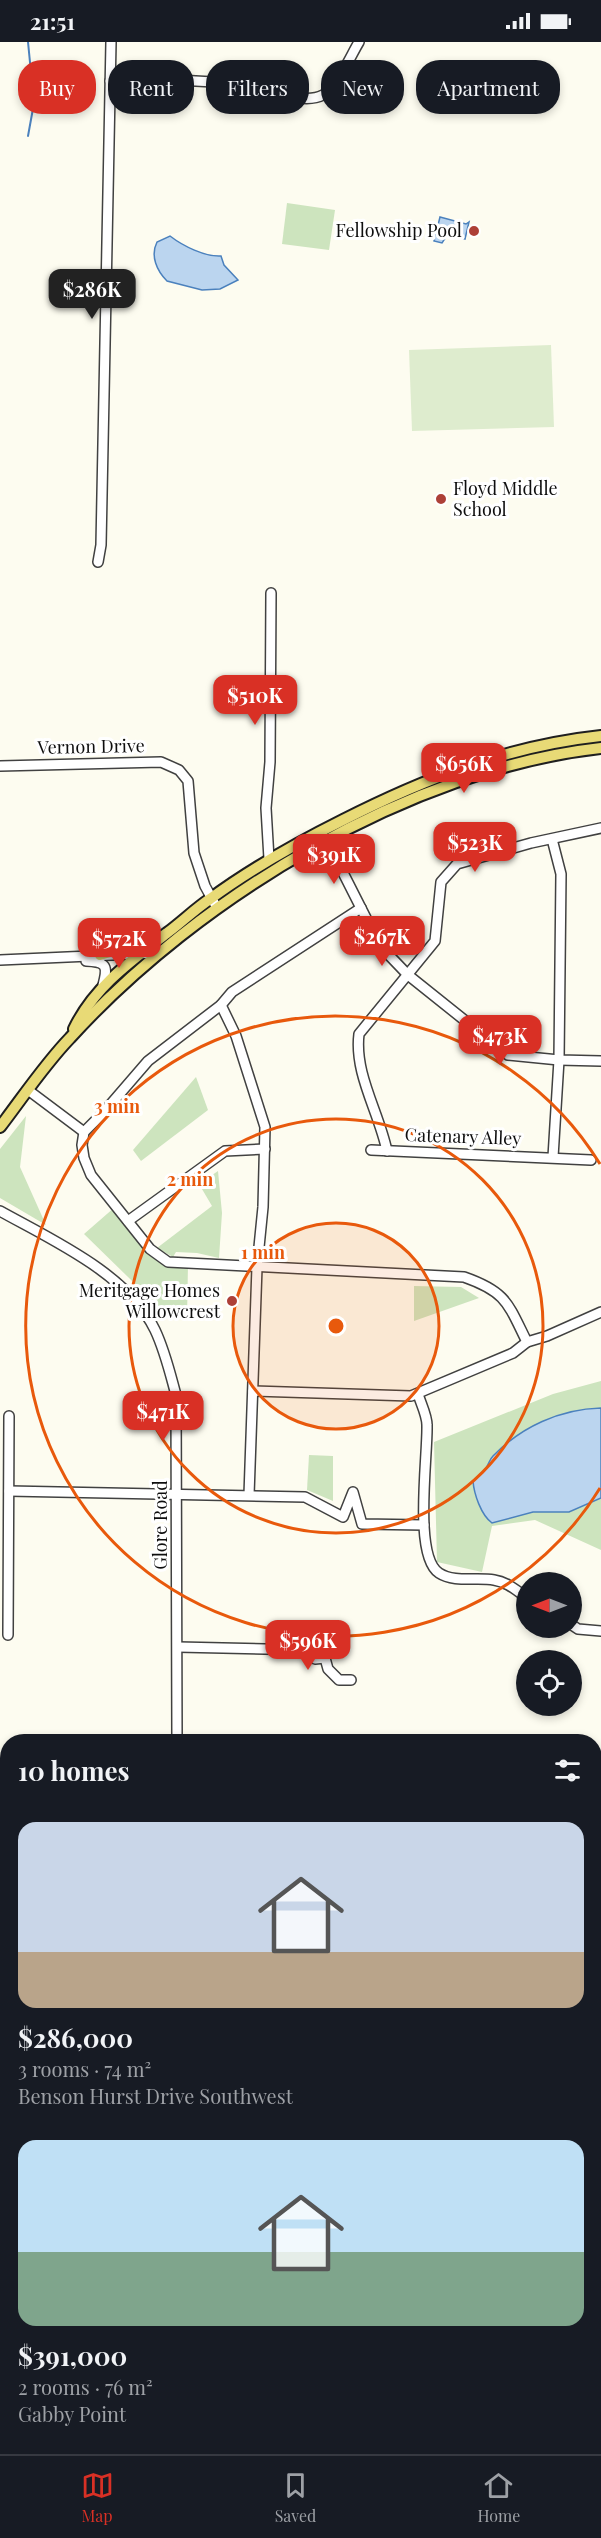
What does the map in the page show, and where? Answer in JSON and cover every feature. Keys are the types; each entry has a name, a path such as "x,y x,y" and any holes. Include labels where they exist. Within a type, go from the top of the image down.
{"main road":[{"path":"70,1038 84,1009 103,985 180,921 269,859 377,803 460,767 521,749 601,736"},
{"path":"0,1127 70,1038 157,953 217,908 270,873 327,841 394,808 484,772 549,756 601,748"},
{"path":"100,955 139,943 180,921"}],"street":[{"path":"111,42 111,60"},
{"path":"194,82 222,82 290,96 318,97 328,92 335,83 359,42"},
{"path":"98,562 101,545 109,114"},
{"path":"269,859 266,808 270,762 271,593"},
{"name":"Vernon Drive","path":"0,766 161,762 179,770 188,781 194,853 217,908"},
{"path":"387,1150 362,1073 357,1051 359,1034 435,941 441,882 457,864 601,828"},
{"path":"552,839 561,874 559,1060 553,1157 591,1160"},
{"path":"327,841 385,951 408,975 508,1055 601,1061"},
{"path":"361,908 232,992 221,1005 153,1057 107,1110 84,1131 82,1145 87,1166 102,1189 150,1250 168,1262 464,1277 489,1286 506,1301 527,1342"},
{"path":"0,960 157,953"},
{"path":"66,958 99,962 104,965 107,971 103,985"},
{"path":"221,1005 236,1036 266,1127 257,1267 249,1495"},
{"path":"28,1090 84,1131"},
{"path":"128,1221 225,1150 265,1149"},
{"name":"Catenary Alley","path":"371,1150 553,1157"},
{"name":"Glore Road","path":"0,1211 81,1256 113,1281 136,1302 154,1327 166,1355 176,1395 177,1734"},
{"path":"253,1391 396,1396 418,1394 513,1353 527,1342 601,1312"},
{"path":"418,1394 427,1422 424,1525 426,1552 431,1566 437,1572 454,1578 495,1580 516,1589"},
{"path":"8,1635 9,1416"},
{"path":"9,1491 305,1497 343,1517 353,1492 362,1524 424,1525"},
{"path":"582,1629 601,1631"},
{"path":"309,1650 314,1640 325,1640 330,1649 325,1658 328,1670 339,1680 351,1680"},
{"path":"178,1647 309,1650"},
{"path":"309,1650 315,1659 325,1658"}],"green space":[{"path":"287,203 335,210 329,250 282,244"},
{"path":"551,345 554,427 412,431 409,350"},
{"path":"196,1077 208,1110 141,1161 133,1150"},
{"path":"26,1116 20,1167 46,1225 0,1198 0,1149"},
{"path":"218,1171 222,1213 219,1258 197,1253 176,1252 173,1257 157,1248 212,1206 199,1184"},
{"path":"115,1207 145,1243 174,1265 188,1265 187,1318 172,1308 171,1319 84,1234"},
{"path":"414,1286 461,1287 479,1298 414,1321"},
{"path":"601,1381 601,1550 535,1520 492,1526 482,1572 437,1562 434,1442 553,1394"},
{"path":"309,1455 333,1456 333,1501 307,1490"}],"water":[{"path":"440,217 466,224 469,222 465,239 448,234 442,243 434,241"},
{"path":"170,236 194,250 208,255 221,256 224,265 238,280 220,289 202,290 167,281 160,273 154,253 157,242"},
{"path":"601,1408 601,1498 569,1512 533,1512 492,1523 479,1504 473,1481 485,1470 493,1456 516,1436 542,1422 571,1412"}],"waterway":[{"path":"28,42 34,103 28,136"}],"place":[{"name":"Fellowship Pool","path":"474,231"},
{"name":"Floyd Middle School","path":"441,499"},
{"name":"Meritgage Homes Willowcrest","path":"232,1301"}]}
